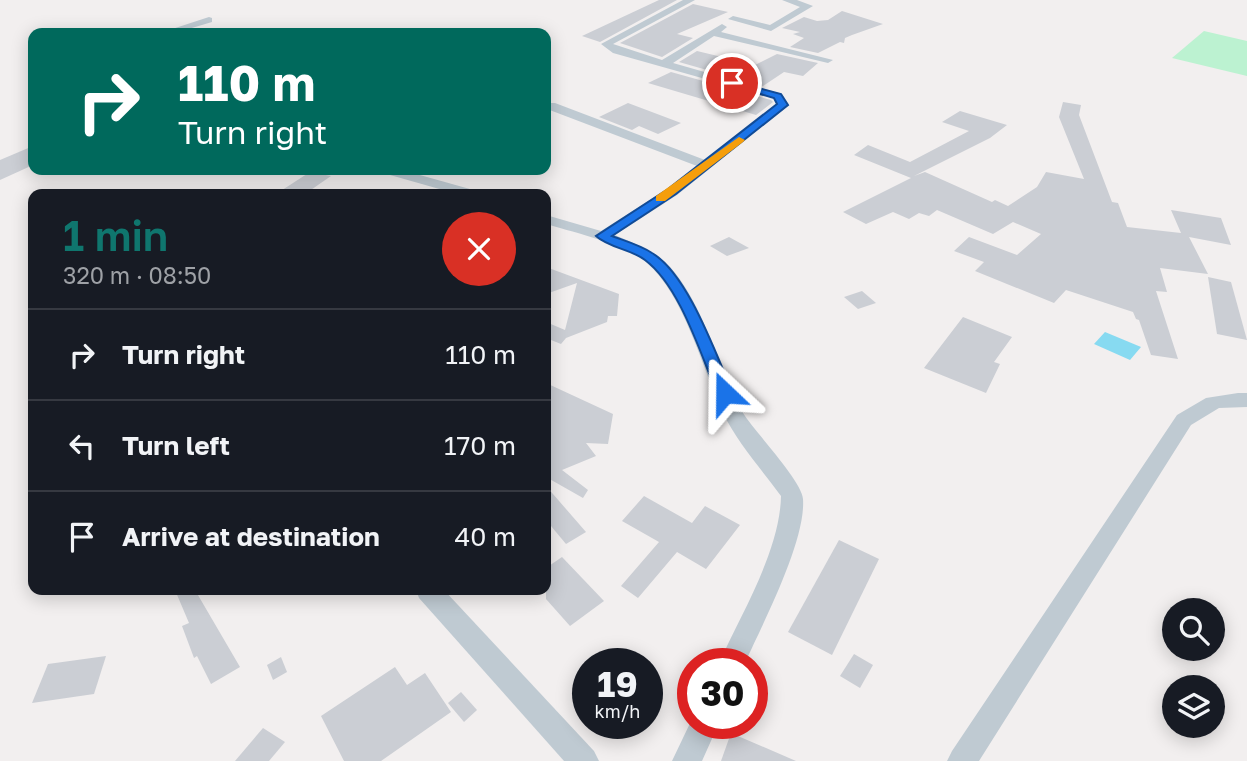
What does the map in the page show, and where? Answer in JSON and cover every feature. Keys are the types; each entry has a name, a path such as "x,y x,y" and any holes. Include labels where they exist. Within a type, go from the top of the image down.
{"street":[{"path":"603,236 672,192 780,109 782,100 778,96 617,51 606,44 690,0"},
{"path":"664,64 735,18 771,28 808,6 786,0"},
{"path":"182,28 209,20"},
{"path":"712,33 828,60"},
{"path":"551,106 707,165"},
{"path":"406,175 454,189"},
{"path":"551,220 603,236 649,256 670,277 697,328 734,415 792,495 792,513 775,566 739,648"},
{"path":"961,761 1184,420 1201,406 1231,399 1247,400"},
{"path":"433,595 584,761"},
{"path":"687,761 697,739"}],"green space":[{"path":"1204,31 1247,41 1247,76 1172,58"}],"water":[{"path":"1105,332 1141,347 1130,360 1094,344"}],"building":[{"path":"659,0 677,0 600,42 582,36"},
{"path":"693,4 728,12 677,34 693,38 662,57 620,43"},
{"path":"842,11 883,24 845,38 844,43 840,42 818,53 790,47 804,38 793,34 800,32 782,28 804,17 817,21 828,20"},
{"path":"697,51 755,65 777,54 818,63 803,76 784,72 763,86 679,62"},
{"path":"671,72 773,102 756,115 648,83"},
{"path":"1063,102 1081,105 1079,115 1112,202 1118,203 1127,227 1181,233 1171,210 1221,218 1231,245 1189,237 1208,274 1160,268 1167,292 1156,291 1178,359 1151,355 1139,320 1133,312 1066,290 1054,303 975,271 984,262 954,251 969,237 1017,255 1041,234 1013,222 993,234 937,210 929,216 919,213 909,219 893,212 866,224 843,212 911,178 854,155 868,145 910,162 969,131 942,122 960,111 1007,125 990,138 914,176 925,172 992,202 995,200 1008,206 1037,187 1046,172 1084,179 1059,117"},
{"path":"628,103 681,123 658,134 639,126 632,130 599,117"},
{"path":"28,148 28,167 0,180 0,160"},
{"path":"305,175 331,176 312,189 284,189"},
{"path":"729,237 749,248 727,256 710,246"},
{"path":"551,269 619,294 617,316 608,316 607,322 566,338 561,344 551,340 551,324 565,330 577,283 551,292"},
{"path":"1208,277 1231,282 1247,340 1217,334"},
{"path":"862,291 876,303 858,309 844,297"},
{"path":"963,317 1012,337 994,362 1000,364 986,393 924,368"},
{"path":"551,385 613,414 608,444 586,443 596,456 562,470 588,490 583,498 551,480"},
{"path":"551,492 586,532 566,544 551,526"},
{"path":"644,496 692,523 705,506 740,525 706,569 677,552 638,598 621,586 659,542 622,521"},
{"path":"839,540 879,559 832,655 788,632"},
{"path":"562,557 604,601 570,626 546,599 546,595 551,595 551,565"},
{"path":"177,595 198,595 240,667 211,684 197,656 194,658 182,626 189,623"},
{"path":"854,654 873,665 860,688 840,676"},
{"path":"106,656 94,694 32,703 48,664"},
{"path":"281,657 287,672 273,680 267,665"},
{"path":"395,667 407,685 425,673 451,712 381,761 344,761 321,716"},
{"path":"461,692 477,710 464,722 448,703"},
{"path":"263,728 285,742 269,761 235,761"},
{"path":"729,739 745,739 796,761 721,761"}],"slow traffic":[{"path":"661,199 739,140"}],"route":[{"path":"725,393 697,328 670,277 649,256 603,236 672,192 783,105 778,96 732,83"}]}
